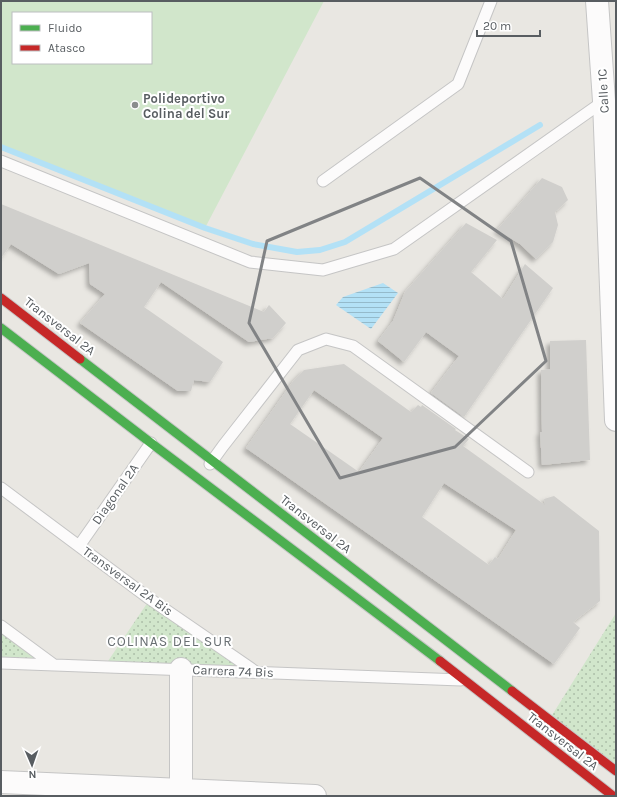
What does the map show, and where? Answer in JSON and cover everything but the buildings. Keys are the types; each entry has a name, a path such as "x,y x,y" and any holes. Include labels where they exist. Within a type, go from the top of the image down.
{"street":[{"name":"Calle 1C","path":"597,1 610,101 616,420"},
{"name":"Transversal 2A","path":"1,298 616,771"},
{"name":"Transversal 2A","path":"1,328 465,680 613,796"},
{"path":"181,669 181,790"},
{"path":"1,782 265,795 315,796"}],"lane":[{"path":"323,181 458,84 491,1"},
{"path":"1,161 250,262 323,270 394,250 610,101"},
{"path":"199,479 298,350 326,339 353,346 528,472"},
{"name":"Diagonal 2A","path":"79,546 151,443"},
{"name":"Transversal 2A Bis","path":"1,488 150,598 256,672"},
{"path":"1,626 54,665"},
{"name":"Carrera 74 Bis","path":"1,663 465,680"}],"highlighted area":[{"path":"420,178 511,241 546,361 455,447 340,478 249,323 267,241"}],"green space":[{"name":"Polideportivo Colina del Sur","path":"1,1 324,1 205,228 1,147"},
{"path":"150,599 256,672 104,667"},
{"path":"616,613 616,771 549,720"},
{"path":"1,626 54,665 1,663"}],"water":[{"path":"383,283 398,293 371,329 336,305 343,297"}],"waterway":[{"path":"1,147 205,228 253,244 297,252 320,250 345,242 540,125"}],"traffic: fast":[{"path":"1,328 440,661"},
{"path":"80,359 512,691"}],"traffic: jam":[{"path":"1,298 80,359"},
{"path":"440,661 613,796"},
{"path":"512,691 616,771"}],"place":[{"name":"Polideportivo Colina del Sur","path":"135,105"}],"district":[{"name":"COLINAS DEL SUR","path":"170,641"}]}
